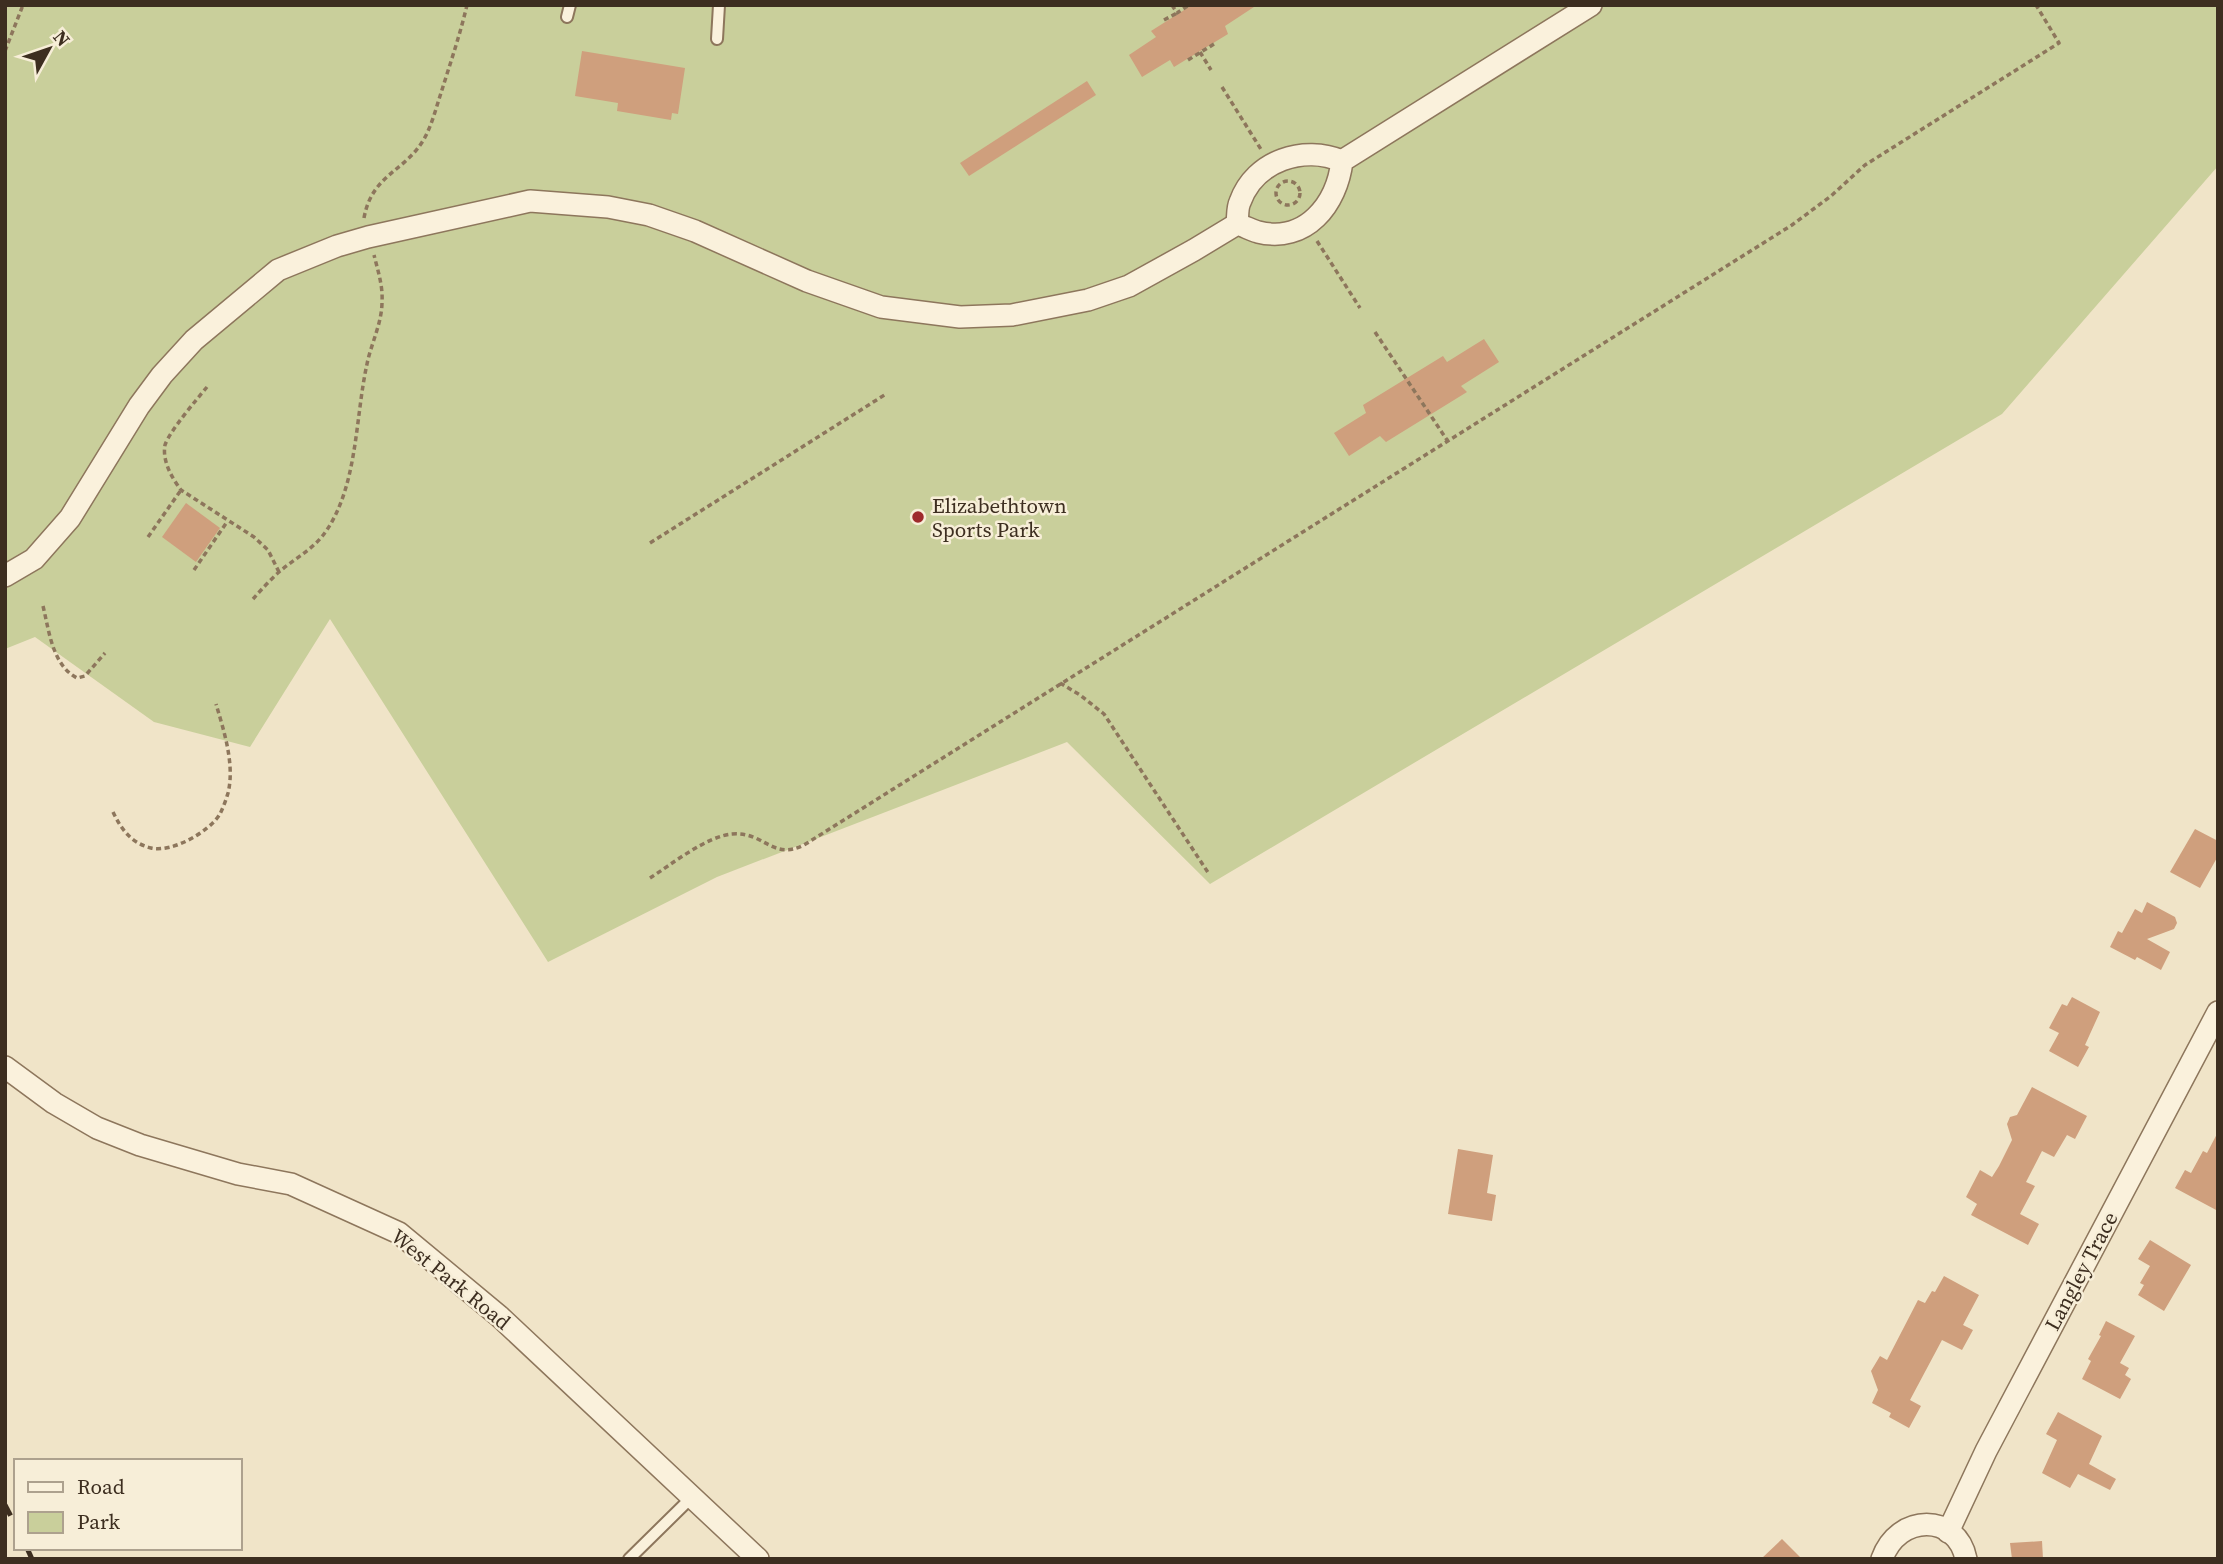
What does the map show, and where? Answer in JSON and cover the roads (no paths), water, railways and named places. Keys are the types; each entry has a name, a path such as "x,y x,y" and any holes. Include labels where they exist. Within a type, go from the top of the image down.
{"street":[{"path":"1342,161 1591,5"},
{"path":"1237,224 1239,202 1251,183 1261,172 1278,161 1310,154 1329,156 1342,161"},
{"path":"1237,224 1258,232 1275,234 1290,233 1307,225 1324,210 1340,178 1342,161"},
{"path":"5,576 34,559 70,519 139,407 162,375 194,340 278,270 358,240 530,201 608,207 649,215 695,231 807,281 881,307 960,317 1012,315 1088,300 1129,286 1237,224"},
{"name":"Langley Trace","path":"1948,1532 1986,1451 2218,1012"},
{"name":"West Park Road","path":"10,1071 54,1103 97,1128 141,1145 238,1174 291,1184 399,1233 499,1316 758,1559"},
{"path":"1882,1559 1887,1545 1896,1534 1922,1524 1936,1526 1948,1532 1958,1541 1966,1559"}],"lane":[{"path":"567,17 570,5"},
{"path":"717,39 719,5"},
{"path":"629,1559 693,1496"}],"railway":[{"path":"5,1505 14,1522"},
{"path":"28,1550 32,1559"}],"place":[{"name":"Elizabethtown Sports Park","path":"918,517"}]}
